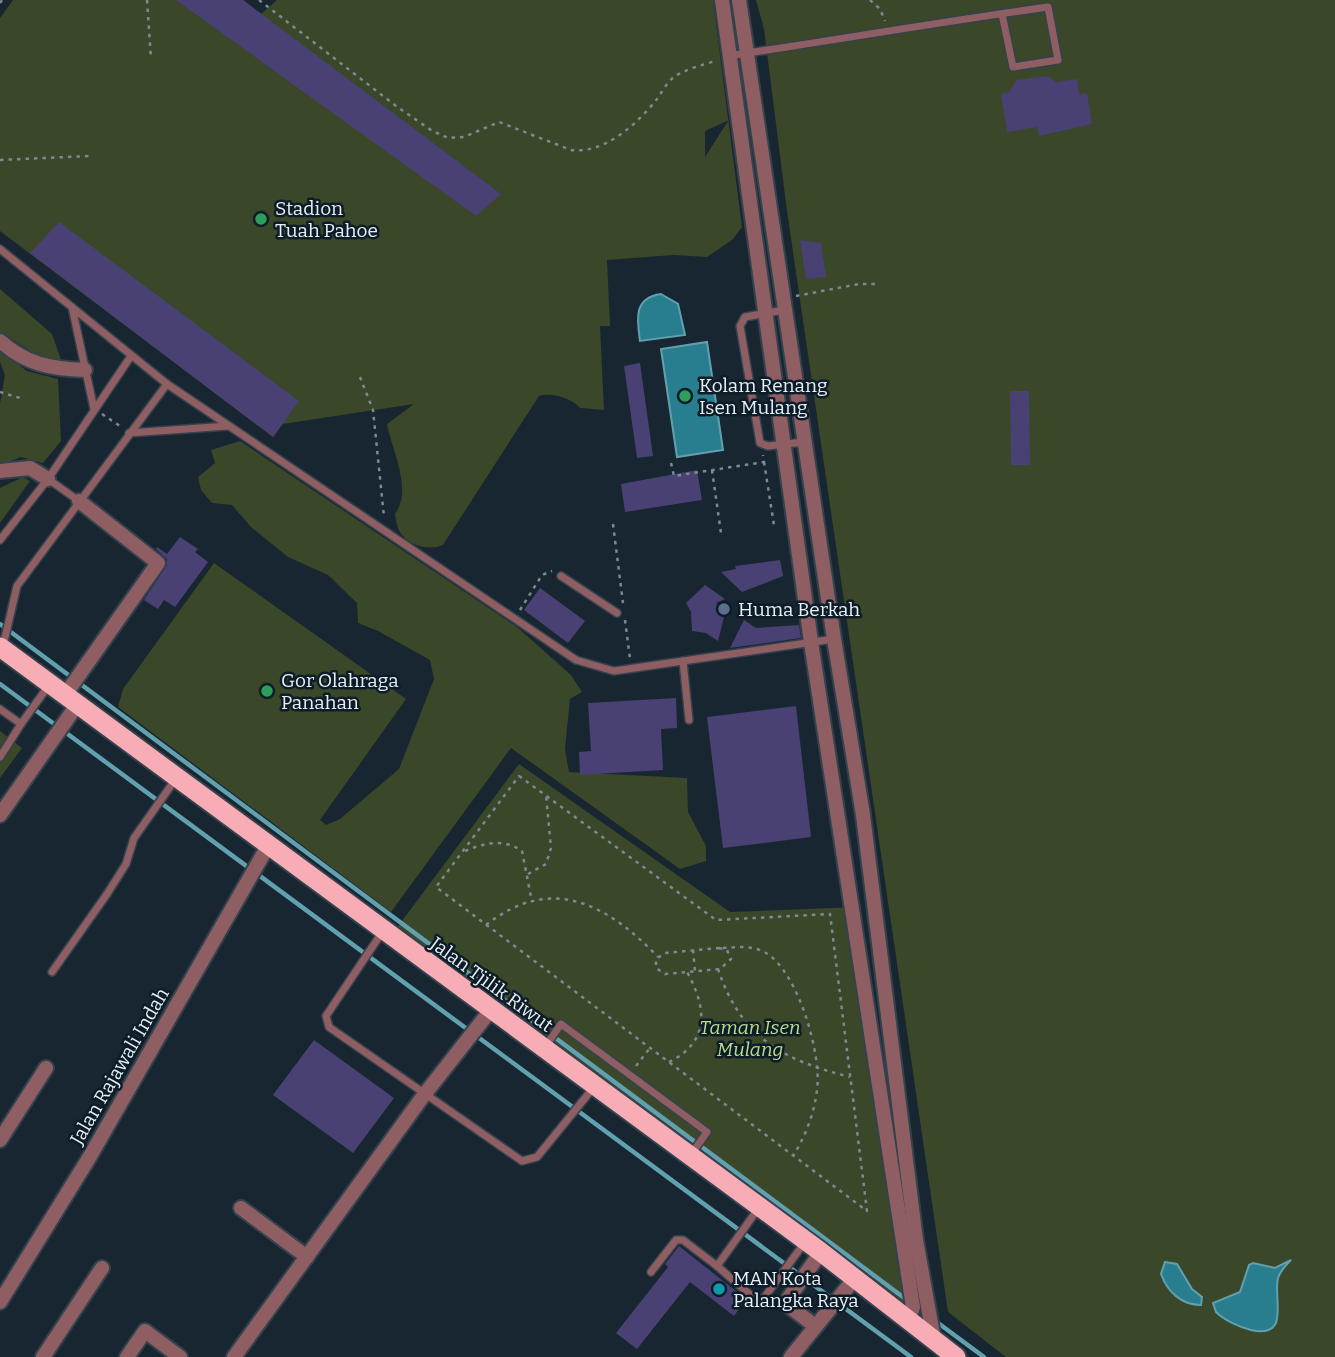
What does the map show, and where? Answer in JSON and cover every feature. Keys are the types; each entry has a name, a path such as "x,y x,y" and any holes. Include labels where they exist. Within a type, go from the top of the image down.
{"highway":[{"name":"Jalan Tjilik Riwut","path":"1,648 855,1278 956,1357"}],"street":[{"path":"722,0 782,446 913,1307 908,1320"},
{"path":"739,0 783,304 863,815 916,1240 934,1340"},
{"path":"0,341 17,356 32,363 56,369 85,370"},
{"path":"0,471 30,468 48,479"},
{"path":"0,815 64,694 158,563 79,501"},
{"name":"Jalan Rajawali Indah","path":"0,1302 89,1158 268,846"},
{"path":"234,1357 424,1095 490,1011"},
{"path":"0,1140 46,1068"},
{"path":"241,1208 307,1257"},
{"path":"813,1247 788,1299 789,1306 815,1326"},
{"path":"43,1357 102,1268"},
{"path":"791,1357 855,1278"},
{"path":"127,1357 145,1331 180,1357"}],"lane":[{"path":"728,57 886,31 1002,13 1048,7 1058,60 1013,67 1002,13"},
{"path":"0,249 167,383 386,534 576,660 594,668 614,671 834,639"},
{"path":"783,304 766,313 745,317 740,323 762,445 782,446 804,442"},
{"path":"71,306 94,409"},
{"path":"0,540 48,479 131,355"},
{"path":"1,648 17,586 167,383"},
{"path":"129,432 228,426"},
{"path":"48,479 79,501"},
{"path":"561,576 617,613"},
{"path":"683,661 689,720"},
{"path":"0,757 21,724 64,694"},
{"path":"0,709 21,724"},
{"path":"52,972 122,871 134,838 176,779"},
{"path":"383,931 328,1014 326,1023 424,1095 517,1159 527,1162 537,1157 594,1086"},
{"path":"543,1049 561,1024 630,1074 707,1132 690,1157"},
{"path":"717,1266 758,1208"},
{"path":"651,1272 676,1240 683,1240 757,1300 764,1297 813,1247"}],"path":[{"path":"147,0 151,59"},
{"path":"259,0 396,106 448,138 464,137 499,122 571,150 583,151 603,146 636,120 674,77 728,57"},
{"path":"870,0 880,9 886,31"},
{"path":"0,160 90,156"},
{"path":"783,304 859,284 879,284"},
{"path":"360,376 368,390 373,410 386,534"},
{"path":"0,392 20,398"},
{"path":"94,409 129,432"},
{"path":"762,445 774,525"},
{"path":"671,463 674,476 764,462"},
{"path":"712,470 721,533"},
{"path":"613,524 623,605"},
{"path":"514,619 542,575 552,571 561,576"},
{"path":"625,618 631,669"},
{"path":"519,776 546,796 716,920 830,914 867,1211 436,887 519,776"},
{"path":"528,874 546,864 551,848 546,796"},
{"path":"462,852 481,845 512,844 522,851 532,903"},
{"path":"486,925 498,915 532,903 573,899 601,908 630,928 658,957"},
{"path":"723,948 730,953 730,963 718,969 661,973 656,964 658,957 665,953 693,950 723,948 753,947 780,965 807,1021 818,1088 811,1122 793,1156"},
{"path":"693,950 695,971"},
{"path":"718,969 726,993 747,1026 784,1054 816,1069 850,1077"},
{"path":"669,1062 691,1049 701,1024 696,988 687,972"},
{"path":"630,1074 650,1048"}],"green space":[{"path":"13,0 243,0 261,14 277,0 713,0 742,227 732,240 707,257 673,255 607,260 610,326 600,326 604,410 580,408 567,399 555,396 539,396 443,545 419,546 408,541 397,526 395,514 400,504 402,482 387,424 414,404 283,424 273,437 0,231 0,18","holes":["728,121 705,157 705,131"]},
{"path":"756,0 1335,0 1335,1357 1006,1357 948,1312 787,211 764,29"},
{"path":"0,289 52,334 61,360 41,357 0,332"},
{"path":"0,351 27,371 58,379 61,441 43,463 21,457 0,465 0,404 5,375 0,362"},
{"path":"240,441 517,627 571,675 582,692 570,699 565,749 569,772 687,778 688,812 706,846 706,861 680,869 511,748 391,912 118,707 123,689 214,563 406,699 320,820 326,825 340,819 399,769 434,679 430,660 358,623 357,603 328,575 288,557 252,528 232,505 212,503 201,490 198,477 215,463 211,450"},
{"path":"23,477 30,481 0,523 0,488"},
{"path":"0,731 22,748 0,778"},
{"name":"Taman Isen Mulang","path":"519,764 730,912 857,907 925,1328 396,929"}],"water":[{"path":"661,294 678,304 685,335 640,341 638,318 641,305 652,296"},
{"path":"707,342 723,450 677,457 661,349"},
{"path":"1291,1260 1278,1278 1278,1315 1271,1329 1246,1329 1216,1312 1213,1303 1240,1292 1249,1265 1253,1263 1275,1268"},
{"path":"1165,1262 1177,1264 1192,1289 1202,1297 1201,1305 1187,1303 1171,1291 1161,1274"}],"building":[{"path":"176,0 243,0 501,194 476,216"},
{"path":"1047,76 1056,82 1077,79 1079,94 1087,93 1092,124 1039,136 1037,127 1007,132 1001,94 1009,92 1017,80"},
{"path":"59,222 299,401 273,437 30,253"},
{"path":"800,240 821,243 826,277 806,279"},
{"path":"640,363 653,456 637,458 624,366"},
{"path":"1010,391 1029,391 1030,465 1011,465"},
{"path":"697,470 702,500 625,512 621,484"},
{"path":"180,537 198,549 195,552 208,562 175,607 164,600 158,609 144,600 167,565 167,559 156,549 157,547 167,554"},
{"path":"780,560 783,576 742,592 721,572 736,569 735,566"},
{"path":"705,585 725,599 716,603 726,609 718,641 706,633 692,631 691,612 686,603"},
{"path":"540,588 585,621 568,643 524,610"},
{"path":"744,620 756,628 799,625 801,638 730,648"},
{"path":"676,698 677,728 661,729 663,770 580,775 579,752 591,751 588,703"},
{"path":"796,706 811,837 723,848 707,717"},
{"path":"314,1040 394,1098 353,1153 273,1095"},
{"name":"MAN Kota Palangka Raya","path":"679,1246 746,1299 734,1316 690,1282 637,1349 616,1333 668,1267 665,1264"}],"waterway":[{"path":"0,624 907,1300"},
{"path":"0,684 911,1357"},
{"path":"934,1320 984,1357"}],"place":[{"name":"Stadion Tuah Pahoe","path":"261,219"},
{"name":"Kolam Renang Isen Mulang","path":"685,396"},
{"name":"Huma Berkah","path":"724,609"},
{"name":"Gor Olahraga Panahan","path":"267,691"},
{"name":"MAN Kota Palangka Raya","path":"719,1289"}]}
